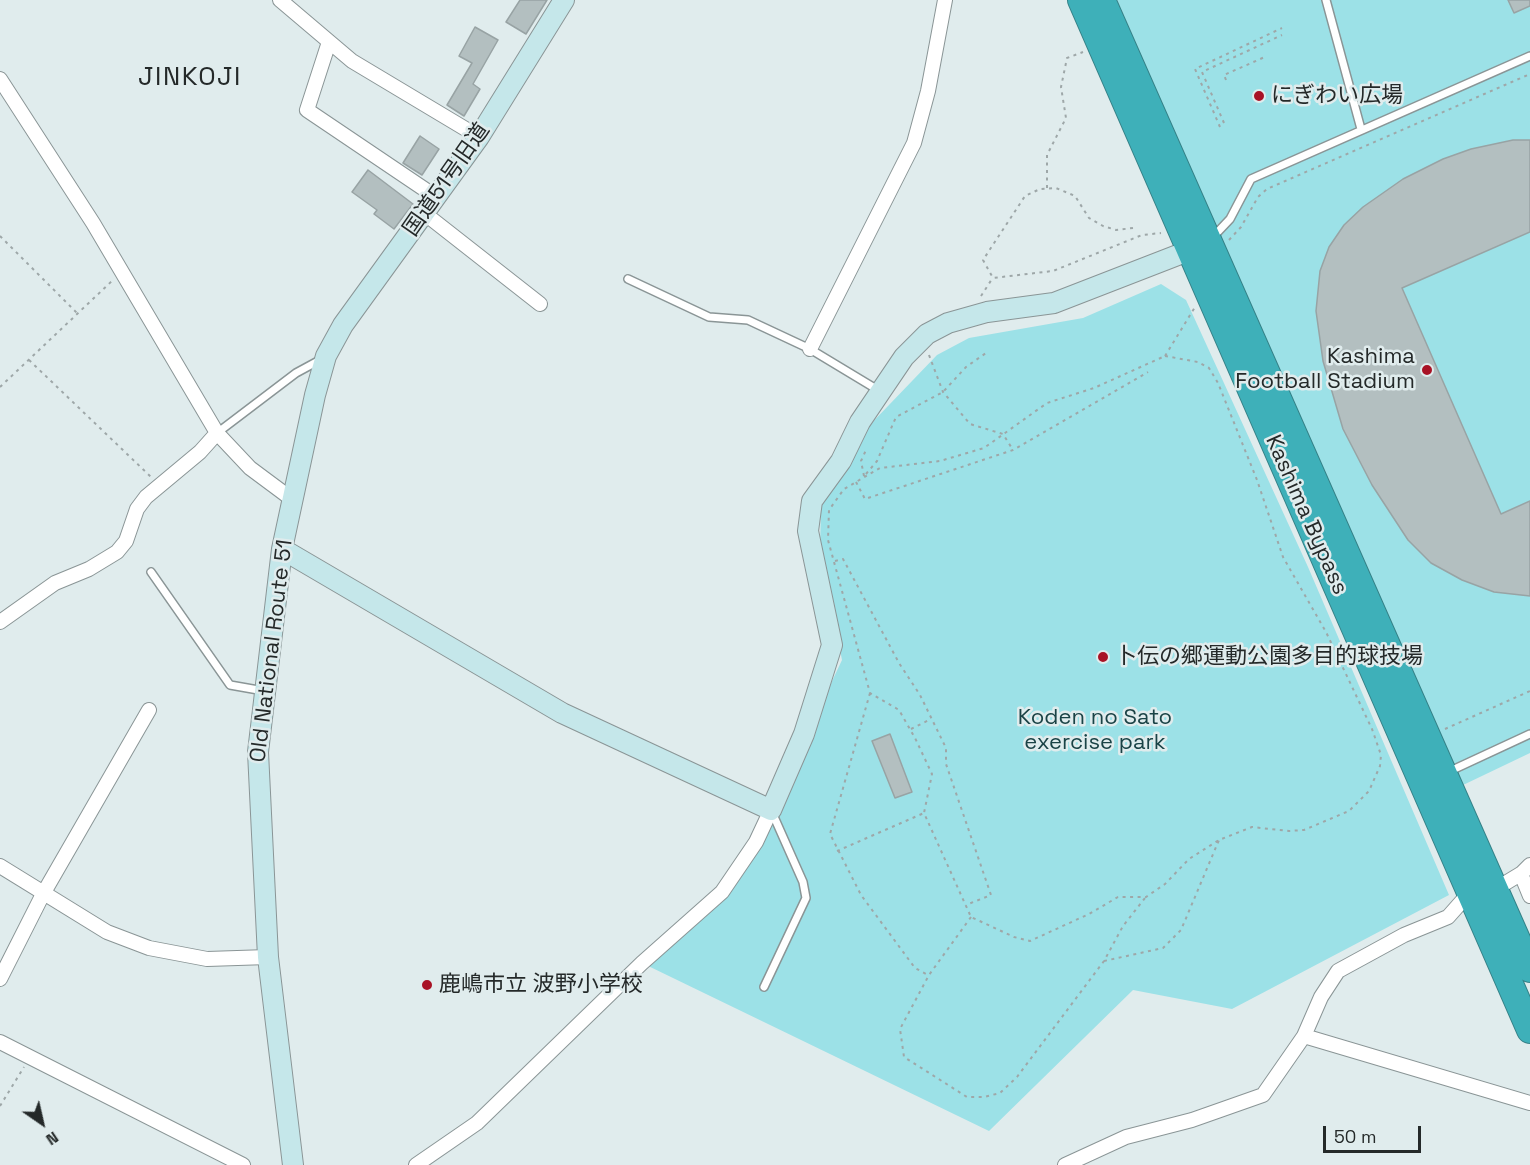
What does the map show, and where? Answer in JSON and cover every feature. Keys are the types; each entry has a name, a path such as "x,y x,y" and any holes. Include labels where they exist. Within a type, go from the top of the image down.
{"highway":[{"name":"Kashima Bypass","path":"1081,0 1208,246"},
{"name":"Kashima Bypass","path":"1102,0 1482,890 1530,1030"},
{"name":"Kashima Bypass","path":"1482,890 1530,969"}],"street":[{"path":"280,0 352,61 479,137"},
{"name":"国道51号旧道","path":"326,356 360,300 479,137 564,0"},
{"path":"810,349 914,143 928,91 945,0"},
{"path":"329,42 307,110 430,205 540,304"},
{"path":"0,79 122,272 217,433 250,468 293,500"},
{"path":"416,1165 477,1123 642,963 722,892 756,842 804,734 832,645 808,531 812,501 841,461 880,391 904,357 927,334 948,323 987,312 1054,303 1208,246"},
{"name":"Old National Route 51","path":"293,1165 268,957 258,752 282,549 315,395 326,356"},
{"path":"0,622 55,583 89,569 117,552 126,541 137,509 159,486 201,452 217,433"},
{"path":"282,549 562,713 771,810"},
{"path":"0,979 43,894 149,710"},
{"path":"0,866 108,932 149,948 207,959 268,957"},
{"path":"1073,1163 1126,1137 1203,1116 1263,1095 1304,1036 1321,997 1338,971 1404,934 1448,917 1482,890 1525,870 1530,896"},
{"path":"1304,1036 1530,1103"},
{"path":"0,1042 243,1165"}],"lane":[{"path":"1326,0 1361,129"},
{"path":"1208,246 1230,219 1251,179 1530,56"},
{"path":"628,279 709,317 748,320 810,349 880,391"},
{"path":"217,433 296,373 326,356"},
{"path":"151,572 230,685 266,691"},
{"path":"1433,778 1530,734"},
{"path":"764,987 806,898 803,882 771,810"}],"path":[{"path":"1220,127 1195,69 1282,28"},
{"path":"1224,123 1202,72 1282,35"},
{"path":"1047,188 1047,155 1066,118 1061,87 1067,58 1089,49"},
{"path":"1226,80 1224,75 1267,56"},
{"path":"1208,246 1241,227 1258,197 1267,189 1530,74"},
{"path":"993,278 983,261 1025,196 1047,188 1056,188 1075,196 1089,218 1103,226 1116,231 1133,228"},
{"path":"985,304 980,295 993,278 1053,271 1142,235 1164,233"},
{"path":"0,236 78,314"},
{"path":"0,387 122,272"},
{"path":"1165,356 1198,301 1202,311"},
{"path":"921,360 928,351 943,392 970,424 1003,434 1013,450"},
{"path":"864,476 877,460 896,417 943,392 966,367 986,353"},
{"path":"929,975 915,968 861,895 830,834 870,693 828,540 829,510 844,489 880,468 940,461 984,448 1047,403 1094,388 1165,356 1198,362 1209,368 1218,383 1238,430 1283,557 1326,632 1372,729 1381,755 1375,781 1360,802 1349,811 1304,830 1289,831 1252,827 1219,840 1190,859 1165,884 1146,897 1123,926 1104,961 1017,1077 1000,1093 984,1097 967,1097 904,1057 900,1029 929,975 971,917"},
{"path":"29,360 159,486"},
{"path":"855,482 865,499 1013,450 1148,372"},
{"path":"864,476 861,461 869,441"},
{"path":"835,561 843,559 946,748 946,764 991,895 966,905"},
{"path":"1443,730 1530,691"},
{"path":"870,693 899,710 911,729 932,774 924,813 971,917 1014,938 1030,941 1118,897 1146,897"},
{"path":"911,729 931,719"},
{"path":"837,851 924,813"},
{"path":"1104,961 1163,948 1180,930 1219,840"},
{"path":"0,1106 30,1057"}],"green space":[{"path":"1117,0 1530,0 1530,753 1461,786"},
{"name":"Koden no Sato exercise park","path":"1161,284 1186,300 1308,567 1449,895 1232,1009 1133,990 989,1131 642,963 722,892 756,842 842,660 820,550 821,507 864,431 937,355 969,338 1083,318"}],"building":[{"path":"520,0 547,0 526,34 506,22"},
{"path":"1508,0 1530,0 1530,6 1514,13"},
{"path":"475,27 498,40 473,84 480,89 464,116 447,105 472,63 459,56"},
{"path":"420,136 439,149 422,175 403,163"},
{"name":"Kashima Football Stadium","path":"1513,140 1530,140 1530,232 1402,288 1501,514 1530,501 1530,596 1494,592 1462,580 1431,563 1408,540 1372,485 1343,429 1323,361 1316,311 1320,271 1329,247 1344,225 1363,207 1403,179 1443,159 1471,149"},
{"path":"368,170 413,204 394,229 374,214 377,210 352,192"},
{"path":"890,734 912,792 895,798 872,741"}],"place":[{"name":"にぎわい広場","path":"1259,96"},
{"name":"Kashima Football Stadium","path":"1427,370"},
{"name":"卜伝の郷運動公園多目的球技場","path":"1103,657"},
{"name":"鹿嶋市立 波野小学校","path":"427,985"}],"district":[{"name":"JINKOJI","path":"190,78"}]}
